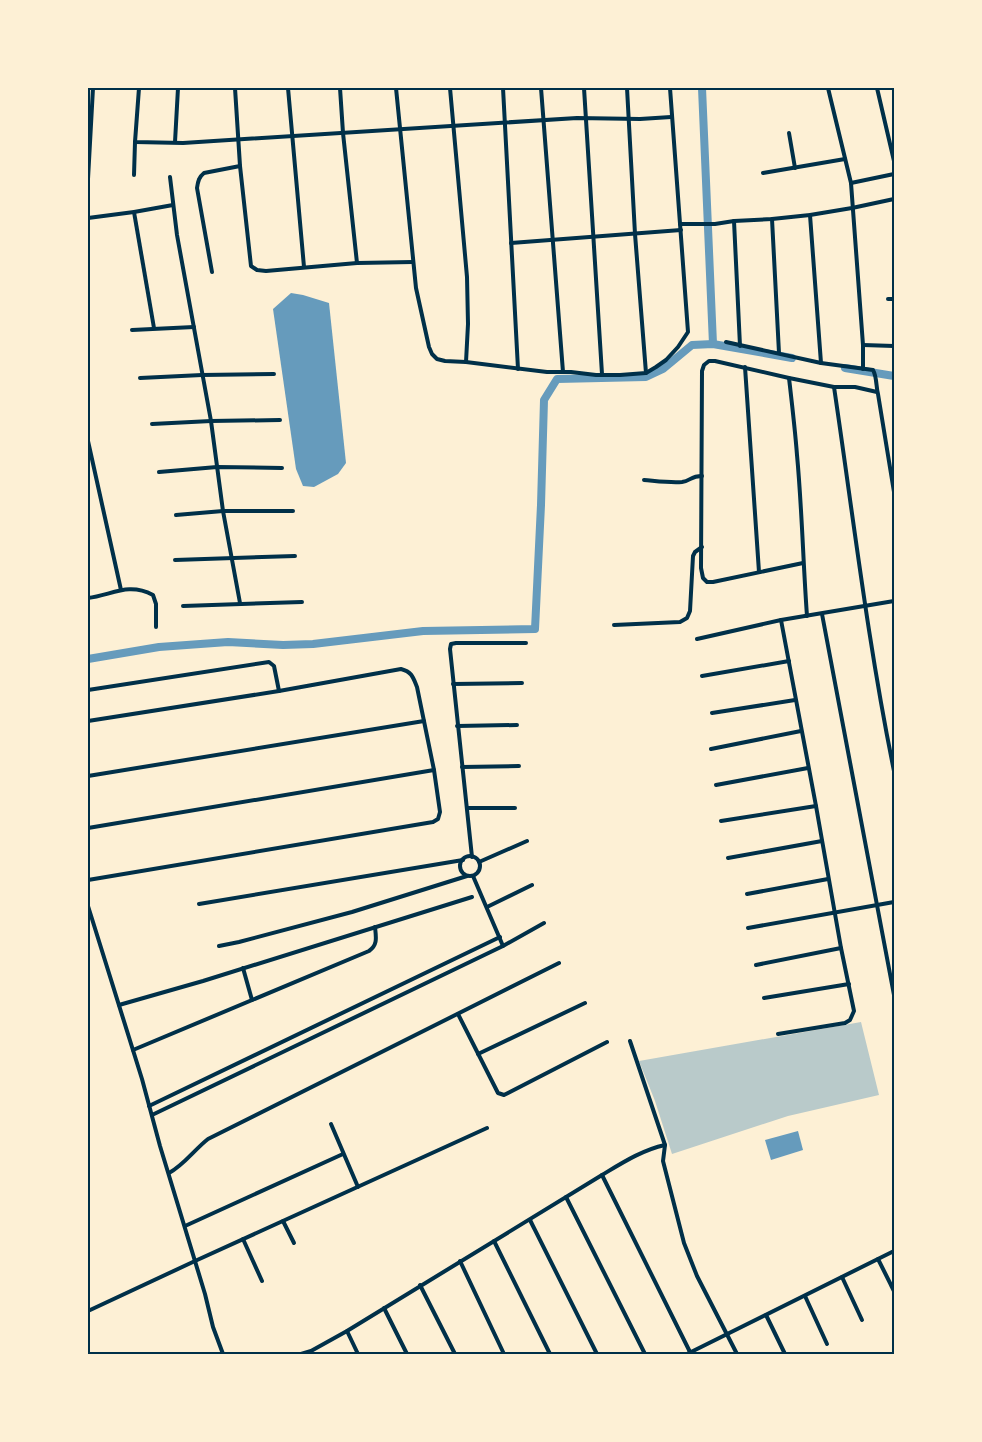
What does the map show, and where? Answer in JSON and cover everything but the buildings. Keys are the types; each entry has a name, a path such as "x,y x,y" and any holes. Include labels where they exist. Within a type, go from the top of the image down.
{"street":[{"path":"88,179 93,88"},
{"path":"134,175 139,88"},
{"path":"175,142 178,88"},
{"path":"235,88 240,166 251,266 257,270 266,271 357,263 413,262"},
{"path":"288,88 304,267"},
{"path":"340,88 357,263"},
{"path":"396,88 416,288 429,348 432,354 437,359 445,361 547,372 602,374 646,373 666,360 684,340 688,332 670,88"},
{"path":"450,88 467,277 468,324 466,362"},
{"path":"503,88 518,369"},
{"path":"541,88 563,372"},
{"path":"584,88 602,374"},
{"path":"627,88 635,234 646,373"},
{"path":"828,88 851,183 863,345 863,369"},
{"path":"877,88 894,161"},
{"path":"135,142 183,143 543,120 671,117"},
{"path":"789,133 795,168"},
{"path":"763,173 845,159"},
{"path":"212,272 197,188 198,180 204,173 240,166"},
{"path":"851,183 894,176"},
{"path":"170,177 177,235 211,421 240,603"},
{"path":"680,224 715,224 734,221 772,220 852,208 894,199"},
{"path":"88,218 173,205"},
{"path":"134,212 154,328"},
{"path":"810,215 821,362"},
{"path":"772,220 779,353"},
{"path":"734,221 740,346"},
{"path":"511,243 681,230"},
{"path":"888,299 894,299"},
{"path":"132,330 194,327"},
{"path":"726,342 821,362 873,370 875,372 894,492"},
{"path":"863,345 894,346"},
{"path":"803,563 713,582 707,582 704,578 702,568 702,371 704,365 709,361 715,361 834,387 855,387 877,392"},
{"path":"745,368 759,572"},
{"path":"140,378 274,374"},
{"path":"789,378 797,454 807,616"},
{"path":"834,387 866,605 894,771"},
{"path":"152,424 280,420"},
{"path":"88,440 121,590"},
{"path":"159,472 217,467 282,468"},
{"path":"644,480 680,482 694,476 702,476"},
{"path":"176,514 224,511 293,511"},
{"path":"614,625 670,623 680,622 688,618 693,556 702,547"},
{"path":"175,560 295,556"},
{"path":"88,598 121,590 135,589 146,591 153,595 156,604 156,627"},
{"path":"697,639 781,620 894,601"},
{"path":"183,606 302,602"},
{"path":"822,614 894,995"},
{"path":"778,1034 845,1022 850,1020 854,1011 781,620"},
{"path":"472,857 452,684 451,644 456,642 526,643"},
{"path":"702,676 789,661"},
{"path":"88,690 268,662 274,666 279,691"},
{"path":"88,721 279,691 401,668 409,671 414,677 417,687 434,770 440,812 438,819 433,822 88,880"},
{"path":"452,684 522,683"},
{"path":"712,713 795,700"},
{"path":"88,776 424,721"},
{"path":"457,726 517,725"},
{"path":"711,748 801,732"},
{"path":"462,767 519,766"},
{"path":"716,785 808,768"},
{"path":"88,828 434,770"},
{"path":"721,821 816,806"},
{"path":"466,808 515,808"},
{"path":"479,862 527,841"},
{"path":"728,858 822,841"},
{"path":"199,904 472,857 479,862"},
{"path":"463,860 461,869 467,876"},
{"path":"219,946 352,912 467,876 473,876 478,872 479,862"},
{"path":"473,876 503,946"},
{"path":"747,894 828,879"},
{"path":"487,907 532,885"},
{"path":"119,1005 472,897"},
{"path":"748,928 894,902"},
{"path":"88,906 133,1050 213,1327 223,1354"},
{"path":"152,1115 503,946 544,923"},
{"path":"133,1050 369,951 376,944 375,927"},
{"path":"149,1106 500,937"},
{"path":"756,965 841,948"},
{"path":"169,1173 178,1168 208,1139 560,963"},
{"path":"244,968 252,1000"},
{"path":"408,981 412,989"},
{"path":"764,998 849,984"},
{"path":"478,1054 585,1003"},
{"path":"458,1014 498,1093 504,1094 608,1042"},
{"path":"330,1019 334,1027"},
{"path":"630,1040 665,1145 663,1161 684,1243 697,1276 738,1354"},
{"path":"253,1056 258,1064"},
{"path":"208,1077 212,1086"},
{"path":"331,1124 358,1187"},
{"path":"88,1311 487,1128"},
{"path":"301,1354 312,1352 602,1175 640,1154 665,1145"},
{"path":"184,1226 343,1154"},
{"path":"602,1175 689,1354 894,1251"},
{"path":"566,1197 645,1354"},
{"path":"530,1220 597,1354"},
{"path":"283,1221 294,1243"},
{"path":"243,1239 262,1281"},
{"path":"494,1241 550,1354"},
{"path":"878,1259 894,1291"},
{"path":"460,1261 504,1354"},
{"path":"842,1277 862,1320"},
{"path":"420,1285 455,1354"},
{"path":"805,1296 827,1344"},
{"path":"384,1308 407,1354"},
{"path":"766,1315 784,1354"},
{"path":"347,1331 358,1354"}],"shaded area":[{"path":"861,1022 879,1095 788,1116 672,1154 655,1101 639,1061"}],"water":[{"path":"291,293 329,303 346,463 338,474 314,487 303,486 296,469 273,309"},
{"path":"798,1131 803,1150 771,1160 765,1140"}],"waterway":[{"path":"702,88 713,344"},
{"path":"88,659 159,647 228,642 283,645 313,644 423,631 535,629 544,400 557,379 646,377 663,369 692,345 713,344 792,358"},
{"path":"845,368 894,376"}]}
